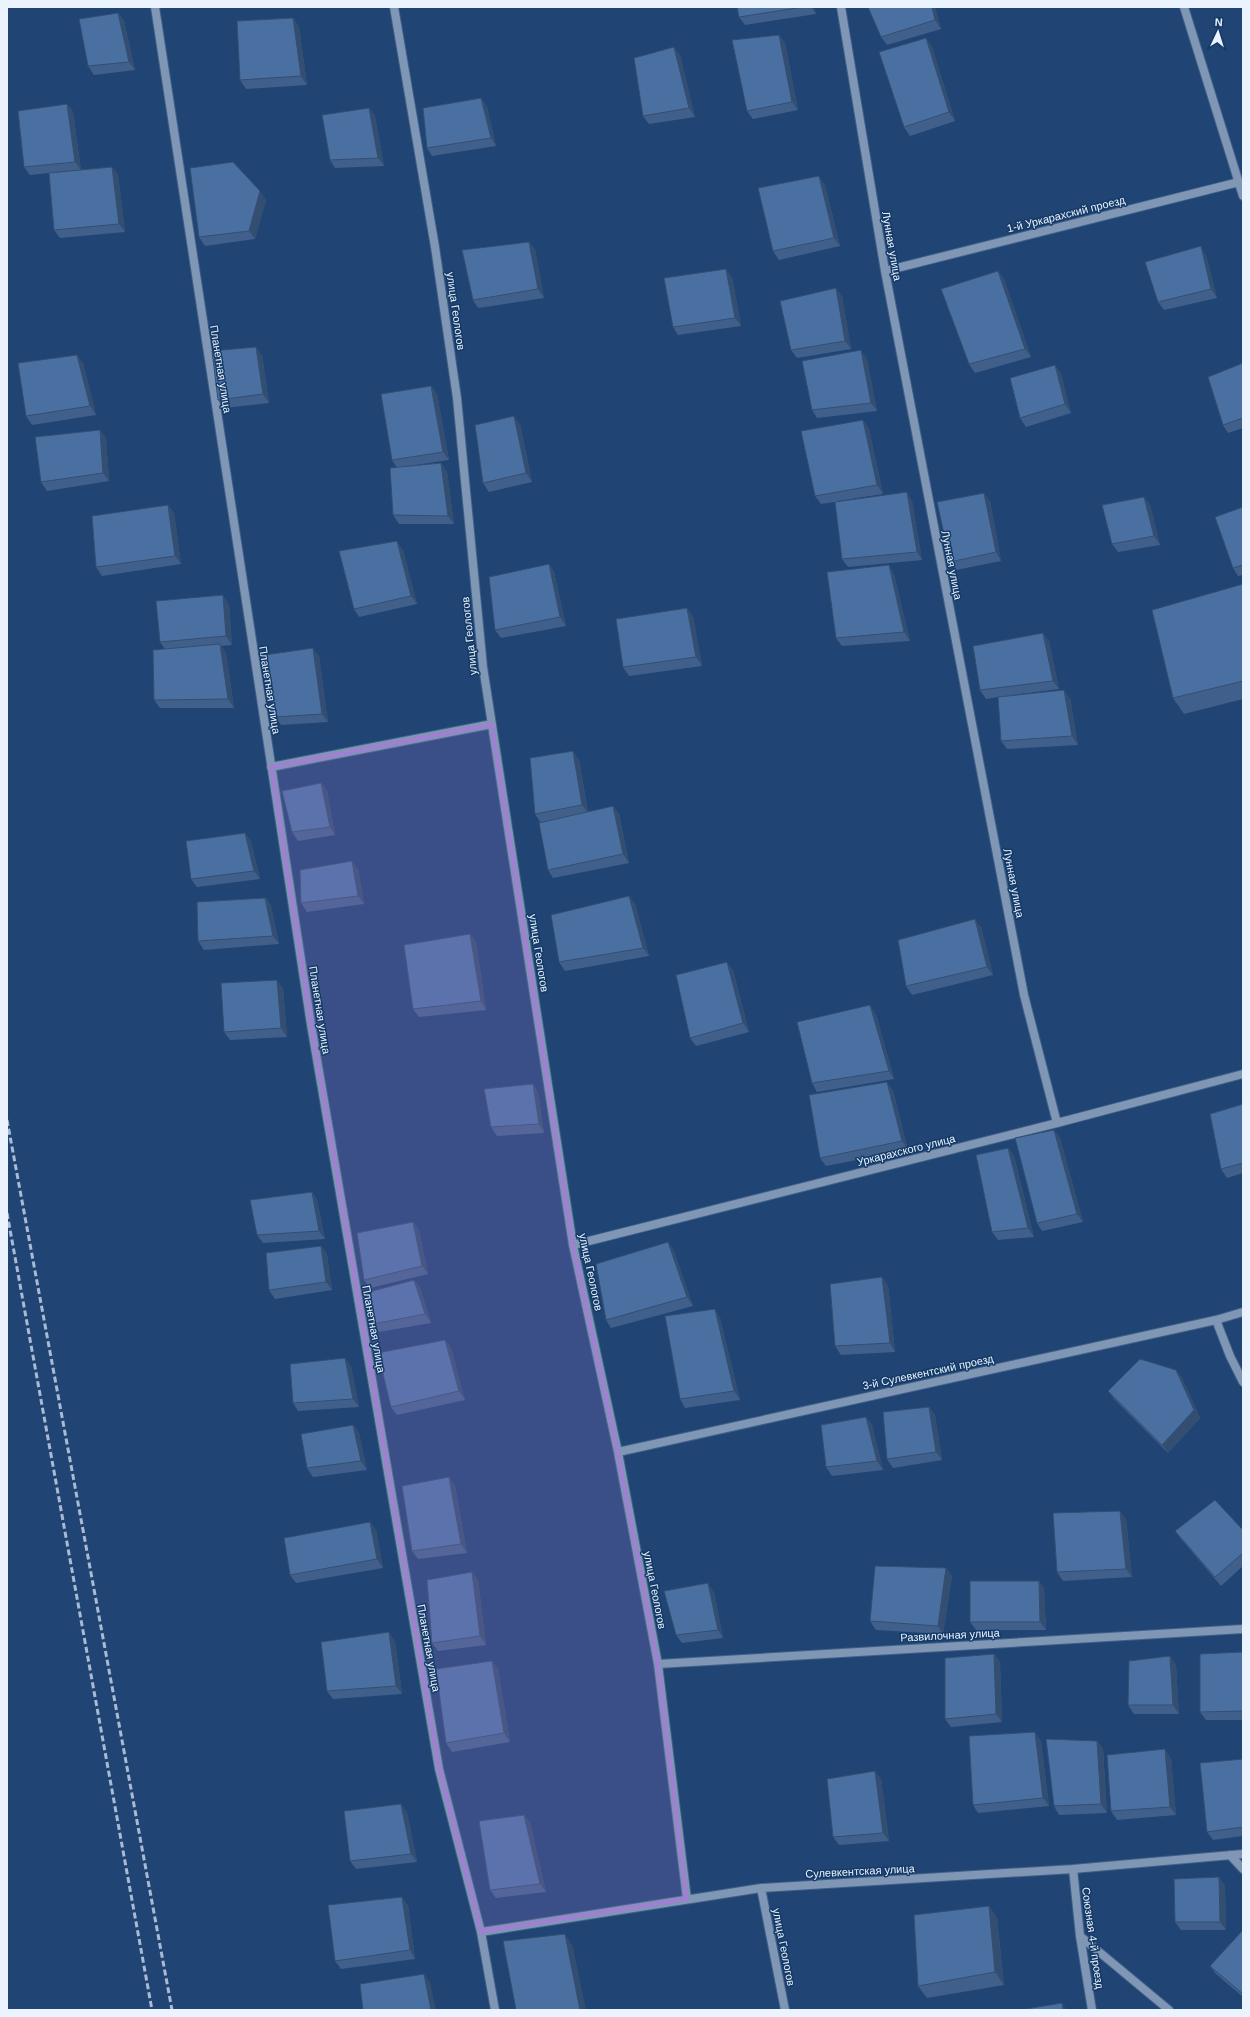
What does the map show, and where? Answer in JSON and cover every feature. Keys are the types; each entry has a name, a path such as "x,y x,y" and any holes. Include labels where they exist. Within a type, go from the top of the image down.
{"street":[{"name":"Планетная улица","path":"155,7 312,1032 439,1770 481,1932 495,2010"},
{"name":"улица Геологов","path":"394,7 435,247 457,398 483,667 573,1245 618,1452 658,1664 687,1899"},
{"name":"Лунная улица","path":"841,7 885,271 1024,995 1058,1123"},
{"path":"1184,7 1243,196"},
{"name":"1-й Уркарахский проезд","path":"885,271 1239,182"},
{"path":"271,767 492,724"},
{"name":"Уркарахского улица","path":"573,1245 1058,1123 1243,1074"},
{"name":"3-й Сулевкентский проезд","path":"618,1452 1216,1320 1243,1312"},
{"path":"1216,1320 1230,1356 1243,1382"},
{"name":"Развилочная улица","path":"658,1664 1243,1629"},
{"name":"Сулевкентская улица","path":"481,1932 761,1888 1073,1869 1243,1854"},
{"path":"1230,1855 1243,1869"},
{"name":"Союзная 4-й проезд","path":"1073,1869 1080,1936 1092,2010"},
{"name":"улица Геологов","path":"761,1888 785,2010"},
{"path":"1080,1936 1169,2010"}],"highlighted area":[{"path":"492,724 573,1245 618,1452 658,1664 687,1899 481,1932 439,1769 311,1025 271,767"}],"building":[{"path":"737,7 803,7 739,17"},
{"path":"868,7 932,7 935,20 881,37"},
{"path":"118,13 129,62 88,66 79,19"},
{"path":"293,18 301,76 240,80 237,21"},
{"path":"779,35 792,102 747,111 732,40"},
{"path":"926,38 949,112 904,127 879,52"},
{"path":"674,47 689,108 643,116 634,58"},
{"path":"481,98 491,138 427,148 423,108"},
{"path":"67,104 75,162 24,167 18,111"},
{"path":"369,108 378,158 330,160 322,115"},
{"path":"233,162 260,191 249,231 199,237 190,168"},
{"path":"112,167 119,224 54,230 49,173"},
{"path":"819,176 834,238 773,251 758,188"},
{"path":"529,242 538,289 473,300 462,250"},
{"path":"1201,246 1211,289 1158,302 1145,262"},
{"path":"726,269 735,318 673,327 664,278"},
{"path":"998,271 1025,349 969,364 941,289"},
{"path":"836,288 845,341 791,350 780,301"},
{"path":"256,347 263,394 218,400 212,351"},
{"path":"861,350 871,403 812,410 802,361"},
{"path":"77,355 90,406 26,416 18,363"},
{"path":"1243,363 1243,418 1223,425 1208,377"},
{"path":"1055,365 1065,404 1020,418 1010,378"},
{"path":"431,386 443,452 392,460 381,394"},
{"path":"514,416 526,473 483,483 475,425"},
{"path":"863,420 877,485 815,496 801,431"},
{"path":"100,430 103,473 41,482 35,437"},
{"path":"441,463 448,516 393,515 390,468"},
{"path":"907,492 917,552 842,559 835,502"},
{"path":"984,493 996,552 950,562 937,502"},
{"path":"1144,497 1154,536 1112,544 1102,505"},
{"path":"168,505 175,556 96,567 92,516"},
{"path":"1243,507 1243,565 1233,568 1215,517"},
{"path":"397,541 411,596 354,609 339,551"},
{"path":"549,564 560,617 495,630 489,577"},
{"path":"889,565 904,632 836,638 827,572"},
{"path":"1243,584 1243,681 1173,698 1152,610"},
{"path":"223,595 226,636 160,642 156,601"},
{"path":"687,608 696,657 623,667 616,619"},
{"path":"1043,633 1053,681 980,690 973,646"},
{"path":"220,644 228,699 154,700 153,650"},
{"path":"313,648 322,714 275,717 265,655"},
{"path":"1064,690 1072,736 1001,741 998,697"},
{"path":"573,751 582,805 535,814 530,758"},
{"path":"321,783 330,827 292,832 282,791"},
{"path":"613,806 623,854 548,870 539,823"},
{"path":"245,833 254,871 191,879 186,841"},
{"path":"352,861 358,896 301,903 300,870"},
{"path":"629,896 643,948 559,962 551,915"},
{"path":"265,898 273,936 198,941 197,902"},
{"path":"975,919 987,967 906,986 898,940"},
{"path":"470,934 481,1001 413,1009 404,945"},
{"path":"727,962 743,1023 690,1038 676,975"},
{"path":"277,980 281,1028 224,1032 221,983"},
{"path":"870,1005 889,1071 812,1083 797,1022"},
{"path":"887,1082 902,1141 820,1158 809,1095"},
{"path":"533,1084 539,1124 491,1127 484,1089"},
{"path":"1243,1104 1243,1163 1221,1169 1210,1114"},
{"path":"1054,1130 1077,1214 1037,1223 1015,1138"},
{"path":"1008,1148 1028,1228 992,1232 976,1155"},
{"path":"312,1192 319,1231 257,1235 250,1200"},
{"path":"413,1222 422,1266 364,1280 357,1233"},
{"path":"668,1242 687,1297 606,1320 596,1264"},
{"path":"321,1246 326,1282 269,1290 266,1253"},
{"path":"882,1277 890,1343 835,1346 830,1284"},
{"path":"414,1280 425,1314 373,1324 369,1292"},
{"path":"715,1309 734,1391 680,1399 665,1316"},
{"path":"445,1340 459,1391 391,1407 378,1353"},
{"path":"345,1358 353,1399 293,1403 290,1364"},
{"path":"1140,1359 1176,1370 1194,1410 1162,1445 1108,1391"},
{"path":"929,1407 936,1452 887,1459 883,1412"},
{"path":"866,1417 877,1461 826,1467 821,1425"},
{"path":"353,1425 361,1461 307,1468 301,1434"},
{"path":"449,1477 461,1544 412,1551 402,1486"},
{"path":"1215,1500 1243,1530 1243,1553 1215,1577 1175,1531"},
{"path":"1120,1511 1126,1569 1057,1572 1053,1513"},
{"path":"370,1522 377,1559 290,1575 284,1538"},
{"path":"875,1566 946,1568 938,1626 870,1621"},
{"path":"472,1572 480,1636 432,1643 427,1580"},
{"path":"970,1581 1039,1581 1040,1622 970,1622"},
{"path":"708,1583 718,1630 676,1635 664,1591"},
{"path":"389,1632 396,1686 327,1691 321,1642"},
{"path":"1243,1652 1243,1711 1200,1712 1200,1654"},
{"path":"994,1654 996,1714 945,1719 945,1658"},
{"path":"1170,1656 1173,1705 1128,1705 1129,1661"},
{"path":"492,1661 504,1733 446,1743 436,1669"},
{"path":"1035,1732 1043,1798 973,1805 969,1736"},
{"path":"1046,1739 1097,1741 1101,1804 1054,1806"},
{"path":"1165,1749 1170,1807 1111,1811 1107,1755"},
{"path":"1243,1759 1243,1827 1207,1832 1200,1763"},
{"path":"875,1771 883,1833 833,1837 827,1779"},
{"path":"401,1804 411,1854 350,1861 344,1811"},
{"path":"524,1815 540,1884 490,1890 479,1821"},
{"path":"1219,1877 1220,1922 1175,1922 1174,1879"},
{"path":"402,1897 410,1950 335,1961 328,1905"},
{"path":"989,1906 995,1972 918,1986 914,1915"},
{"path":"1243,1930 1243,1994 1210,1966"},
{"path":"565,1934 580,2010 516,2010 503,1941"},
{"path":"424,1974 431,2010 363,2010 360,1984"},
{"path":"1062,2003 1063,2010 1020,2010"}],"railway":[{"path":"7,1120 172,2010"},
{"path":"7,1213 152,2010"}]}
